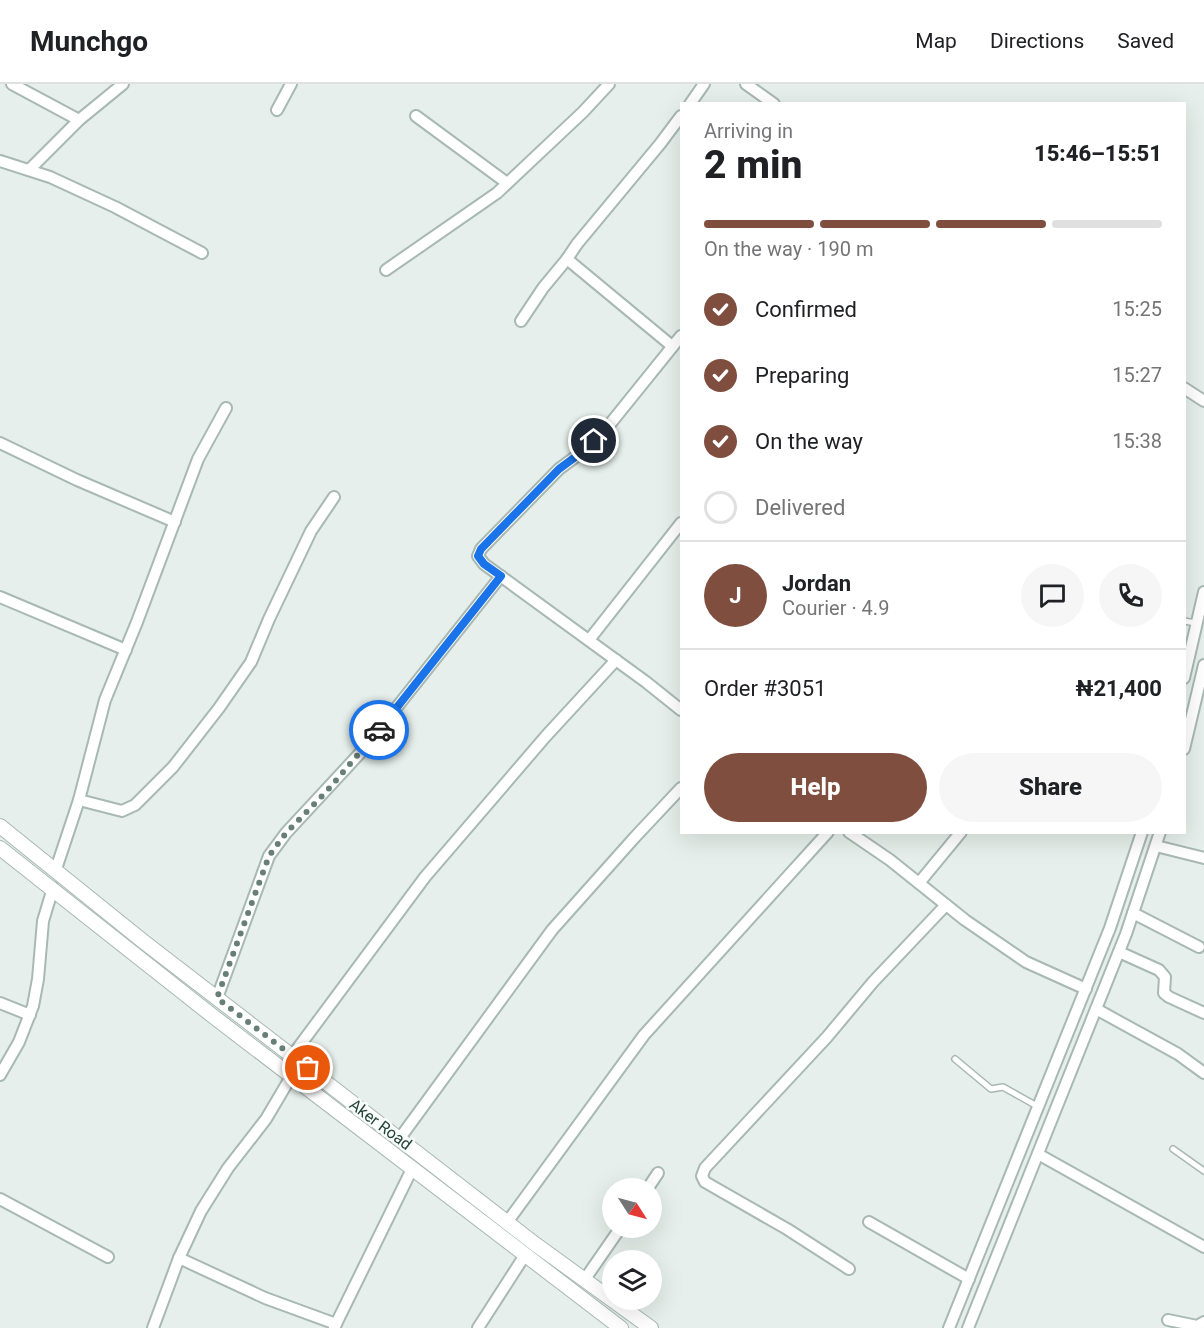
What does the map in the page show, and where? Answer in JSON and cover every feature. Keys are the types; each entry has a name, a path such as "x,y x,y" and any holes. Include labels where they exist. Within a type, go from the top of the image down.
{"street":[{"path":"12,84 79,120"},
{"path":"28,170 79,120 123,84"},
{"path":"277,110 291,84"},
{"path":"386,270 496,193 583,112 609,84"},
{"path":"691,102 704,84"},
{"path":"746,84 771,102"},
{"path":"416,116 507,183"},
{"path":"521,321 577,243 680,117"},
{"path":"0,161 50,177 202,253"},
{"path":"567,259 672,346"},
{"path":"680,337 606,429 582,452 559,469 481,549 478,556 484,564 680,709"},
{"path":"1186,389 1204,401"},
{"path":"56,869 79,800 105,700 198,459 226,408"},
{"path":"0,443 77,480 175,522"},
{"path":"79,800 122,811 135,805 173,767 251,662 311,531 334,497"},
{"path":"589,640 680,524"},
{"path":"217,998 269,856 286,833 362,751 501,576"},
{"path":"1186,669 1204,592"},
{"path":"0,597 126,650"},
{"path":"291,1056 425,876 546,736 616,660"},
{"path":"1186,741 1204,665"},
{"path":"400,1138 552,930 680,789"},
{"name":"Aker Road","path":"0,826 291,1056 535,1244 651,1328"},
{"path":"508,1221 644,1035 826,834"},
{"path":"852,834 1026,962 1086,989"},
{"path":"919,883 960,834"},
{"path":"949,1328 1110,928 1141,834"},
{"path":"968,1328 1119,952 1159,834"},
{"path":"1156,846 1204,858"},
{"name":"Aker Road","path":"0,849 621,1328"},
{"path":"0,1075 19,1042 30,1015 38,979 43,921 53,888"},
{"path":"849,1269 787,1229 705,1182 702,1176 705,1168 827,1038 873,982 946,905"},
{"path":"1133,914 1199,947"},
{"path":"1119,952 1159,970 1165,977 1164,993 1169,998 1204,1013"},
{"path":"0,1003 30,1015"},
{"path":"1096,1009 1178,1054 1204,1072"},
{"path":"153,1328 179,1258 201,1211 228,1167 266,1119 292,1075"},
{"path":"348,1119 356,1106"},
{"path":"1038,1154 1204,1247"},
{"path":"179,1258 265,1298 335,1326 413,1167"},
{"path":"655,1178 658,1173"},
{"path":"0,1199 108,1257"},
{"path":"869,1222 969,1279"},
{"path":"585,1279 613,1238"},
{"path":"478,1328 525,1255"},
{"path":"1168,1320 1197,1326 1204,1322"}],"lane":[{"path":"1186,621 1196,623"},
{"path":"955,1059 991,1089 1003,1087 1039,1107"},
{"path":"1173,1149 1204,1171"}],"way so far":[{"path":"308,1068 217,998 269,856 286,833 326,792 379,730"}],"route":[{"path":"379,730 501,576 484,564 478,556 481,549 559,469 594,441"}]}
